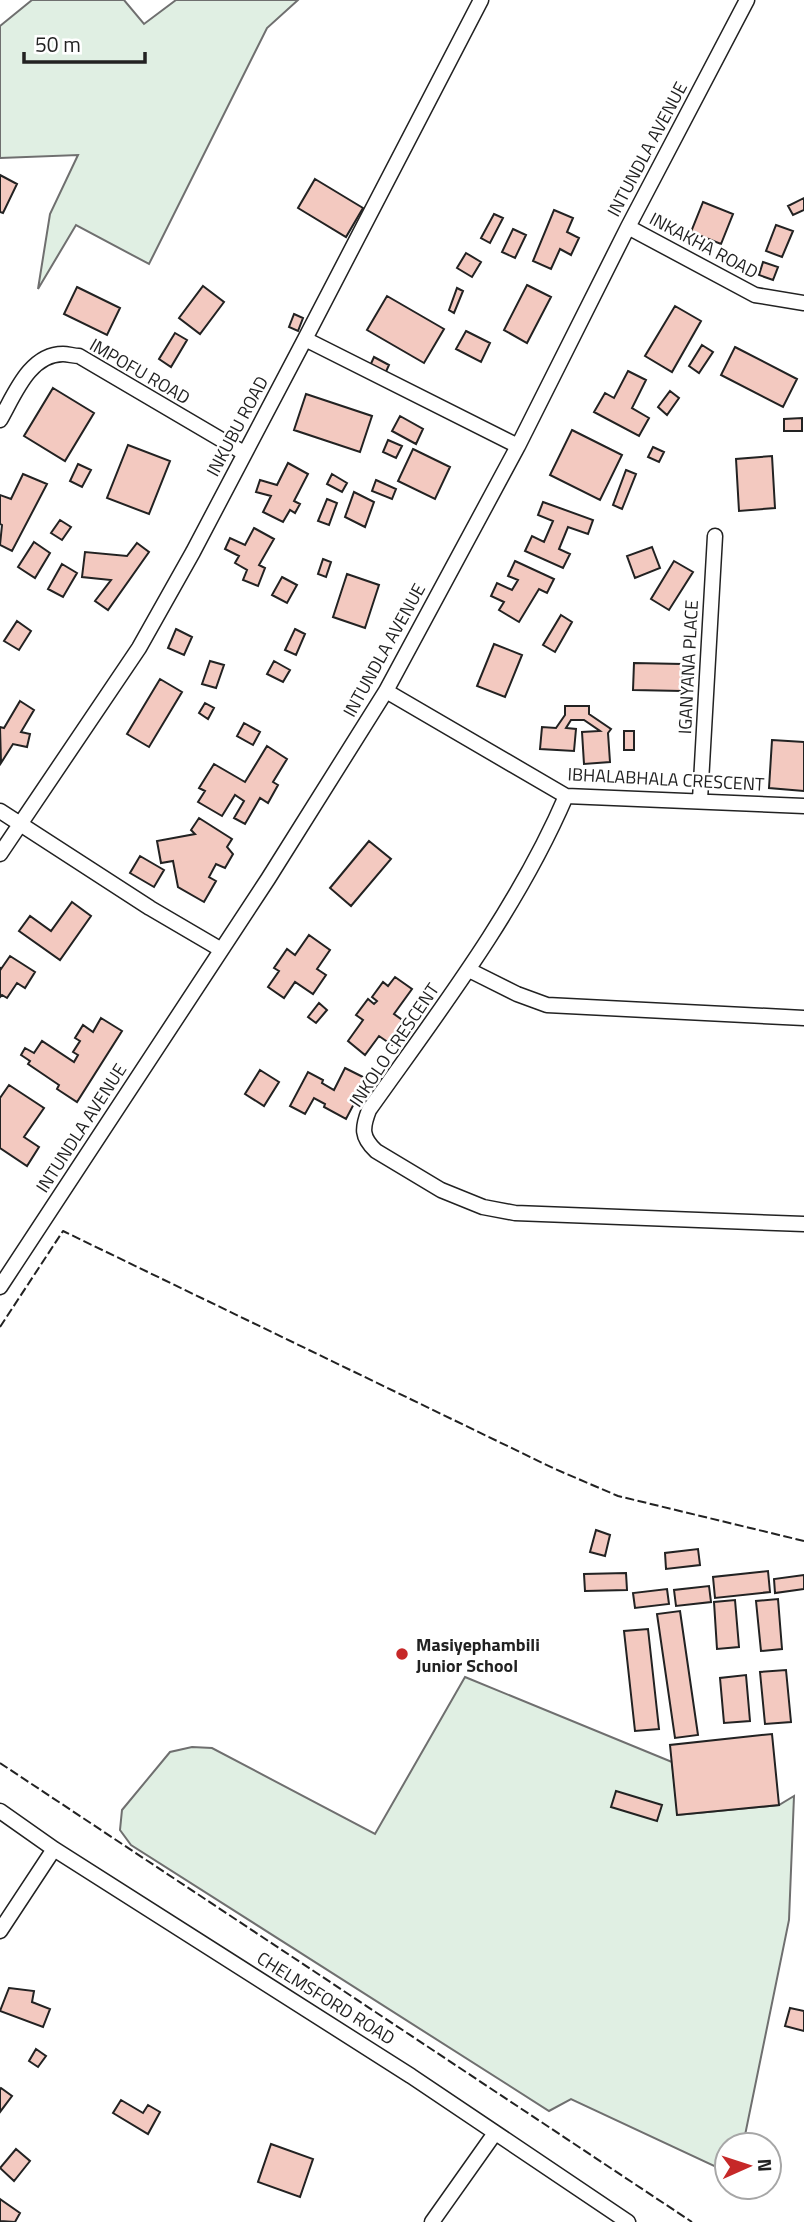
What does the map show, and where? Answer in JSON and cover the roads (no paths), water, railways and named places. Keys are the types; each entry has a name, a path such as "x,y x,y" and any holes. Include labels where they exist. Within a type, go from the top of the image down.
{"street":[{"name":"INKUBU ROAD","path":"0,854 139,648 305,340 481,0"},
{"name":"INTUNDLA AVENUE","path":"0,1287 268,879 386,691 518,446 743,1"},
{"name":"INKAKHA ROAD","path":"628,227 755,295 804,303"},
{"path":"305,340 518,446"},
{"name":"IMPOFU ROAD","path":"0,420 26,374 38,362 62,354 79,356 244,453"},
{"name":"IGANYANA PLACE","path":"700,800 715,536"},
{"name":"IBHALABHALA CRESCENT","path":"386,691 566,796 804,806"},
{"name":"INKOLO CRESCENT","path":"566,796 546,842 469,970 369,1110 364,1132 367,1142 441,1189 483,1208 680,1221 804,1224"},
{"path":"0,811 150,908 220,949"},
{"path":"469,970 517,994 547,1005 804,1018"},
{"name":"CHELMSFORD ROAD","path":"0,1811 54,1849 411,2076 628,2222"},
{"path":"0,1931 54,1849"},
{"path":"432,2222 495,2133"}],"place":[{"name":"Masiyephambili Junior School","path":"402,1654"}]}
